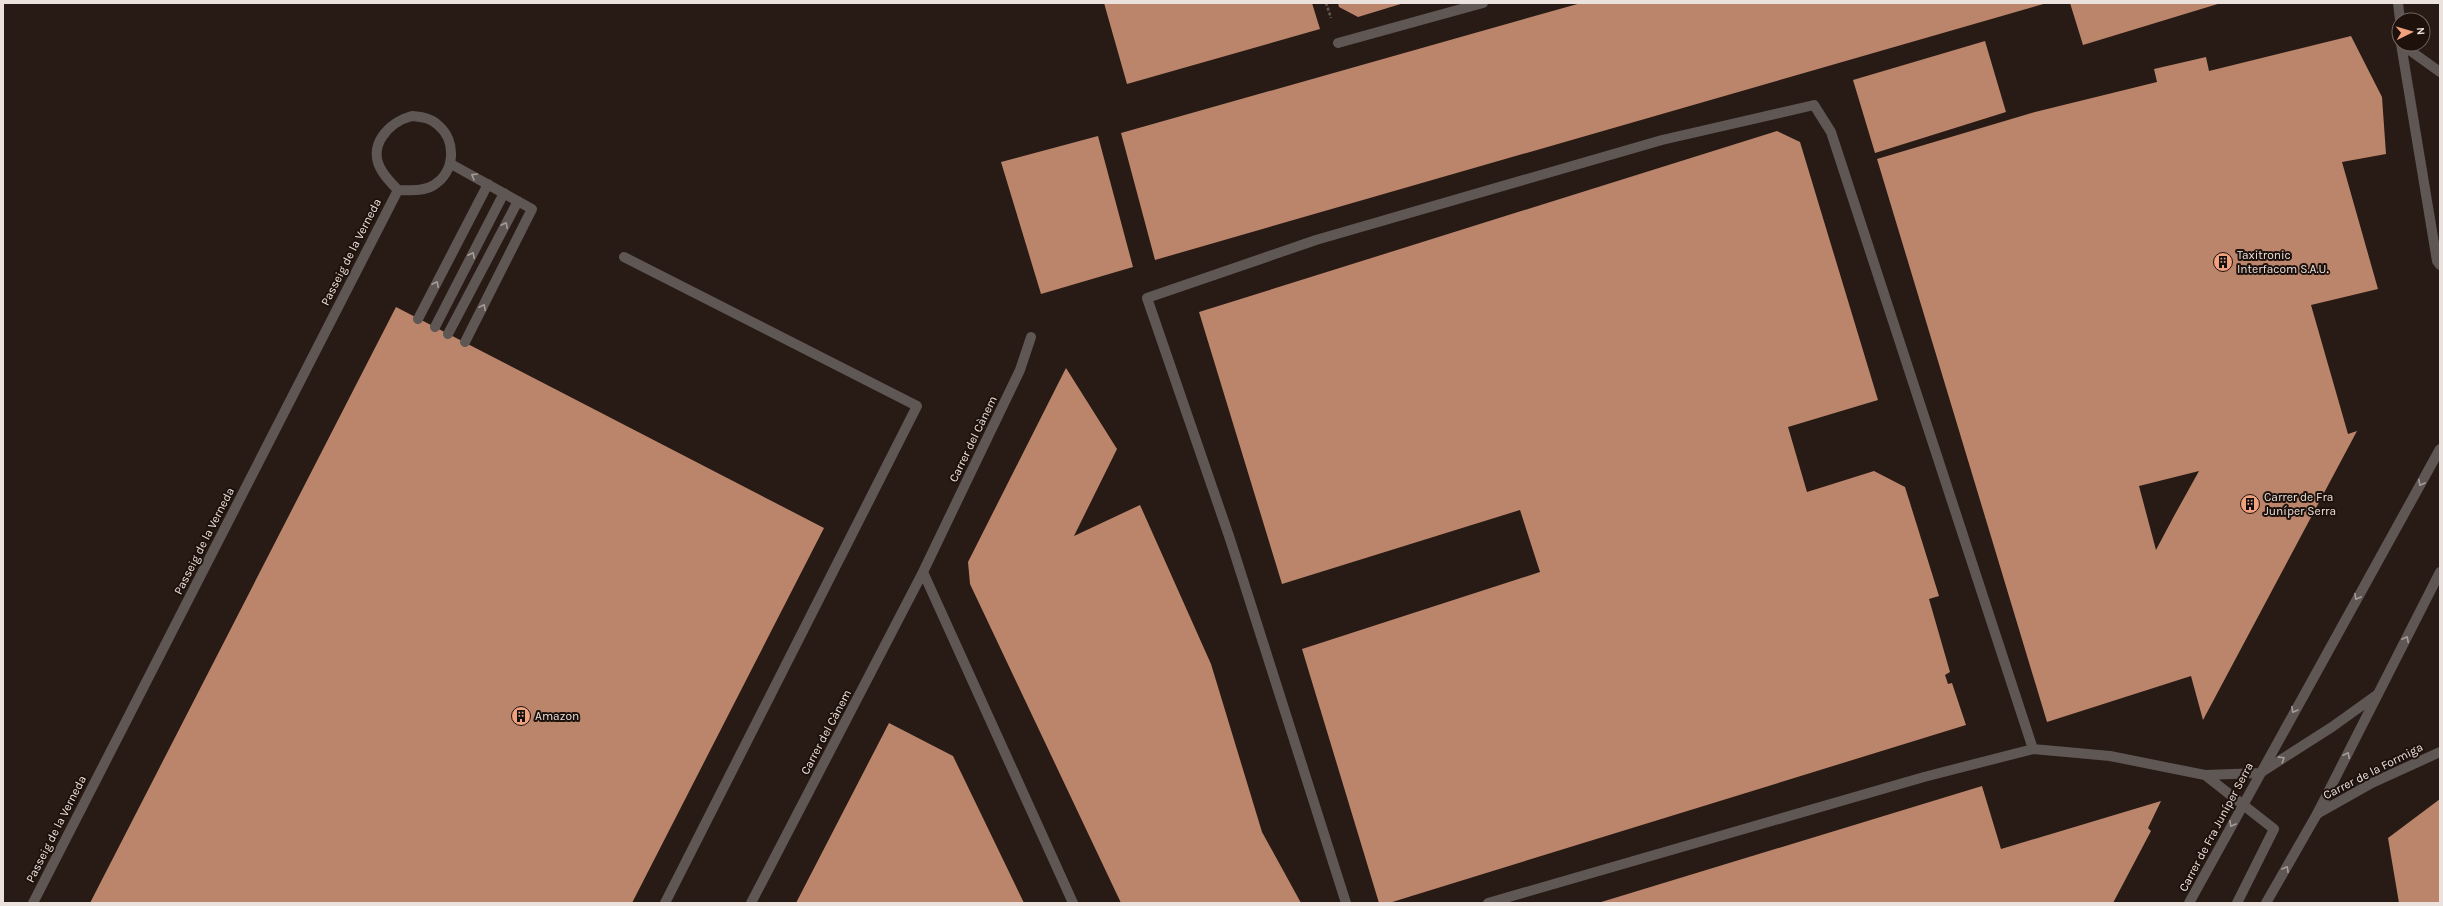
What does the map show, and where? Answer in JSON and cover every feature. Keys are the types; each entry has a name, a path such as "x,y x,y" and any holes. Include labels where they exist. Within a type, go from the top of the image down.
{"street":[{"path":"1338,43 1484,3"},
{"path":"2402,52 2437,261 2440,265"},
{"path":"2412,52 2440,72"},
{"path":"1346,903 1230,539 1147,298 1316,240 1646,144 1814,105 1831,132 2033,749"},
{"path":"412,116 426,118 438,124 448,135 452,149 451,164 445,176 434,186 420,190 398,190 381,170 378,154 380,139 388,127 400,119 412,116"},
{"path":"451,164 532,209 465,342"},
{"path":"418,318 488,184"},
{"name":"Passeig de la Verneda","path":"33,903 398,190"},
{"path":"435,327 504,193"},
{"path":"448,334 518,201"},
{"path":"624,257 917,406 665,903"},
{"name":"Carrer del Cànem","path":"751,903 923,572 1020,370 1031,337"},
{"name":"Carrer de Fra Juníper Serra","path":"2189,903 2440,449"},
{"path":"923,572 1073,903"},
{"path":"2266,903 2317,814 2440,572"},
{"path":"1488,903 1924,777 2033,749 2110,756 2205,774 2260,773 2332,727 2378,694"},
{"name":"Carrer de la Formiga","path":"2317,814 2372,783 2440,752"},
{"path":"2205,774 2274,829 2237,903"}],"building":[{"path":"1104,3 1312,3 1320,29 1127,84"},
{"path":"1338,3 1404,3 1358,17 1339,7"},
{"path":"1581,3 2047,3 1155,260 1121,133"},
{"path":"2070,3 2221,3 2083,45"},
{"path":"2351,36 2382,97 2386,154 2342,162 2378,289 2311,305 2348,434 2357,431 2203,720 2191,676 2047,722 1877,159 2035,112 2157,82 2154,69 2206,57 2209,71","holes":["2199,471 2156,550 2139,486"]},
{"path":"1985,41 2006,112 1875,153 1853,80"},
{"path":"1777,131 1800,142 1878,400 1788,427 1807,492 1874,471 1905,487 1939,596 1929,599 1950,672 1945,675 1948,684 1952,683 1966,725 1389,903 1379,903 1302,649 1540,572 1520,510 1282,584 1199,312"},
{"path":"1098,136 1133,267 1041,294 1001,162"},
{"name":"Amazon","path":"396,307 824,528 632,903 90,903"},
{"path":"1066,368 1117,449 1074,536 1140,505 1211,664 1262,832 1301,903 1121,903 970,584 968,562"},
{"path":"889,723 953,756 1024,903 796,903"},
{"path":"1982,786 2001,849 2161,801 2148,828 2151,831 2113,903 1598,903"},
{"path":"2440,799 2440,903 2399,903 2388,838"}],"place":[{"name":"Taxitronic Interfacom S.A.U.","path":"2223,262"},
{"name":"Carrer de Fra Juníper Serra","path":"2250,504"},
{"name":"Amazon","path":"521,716"}]}
